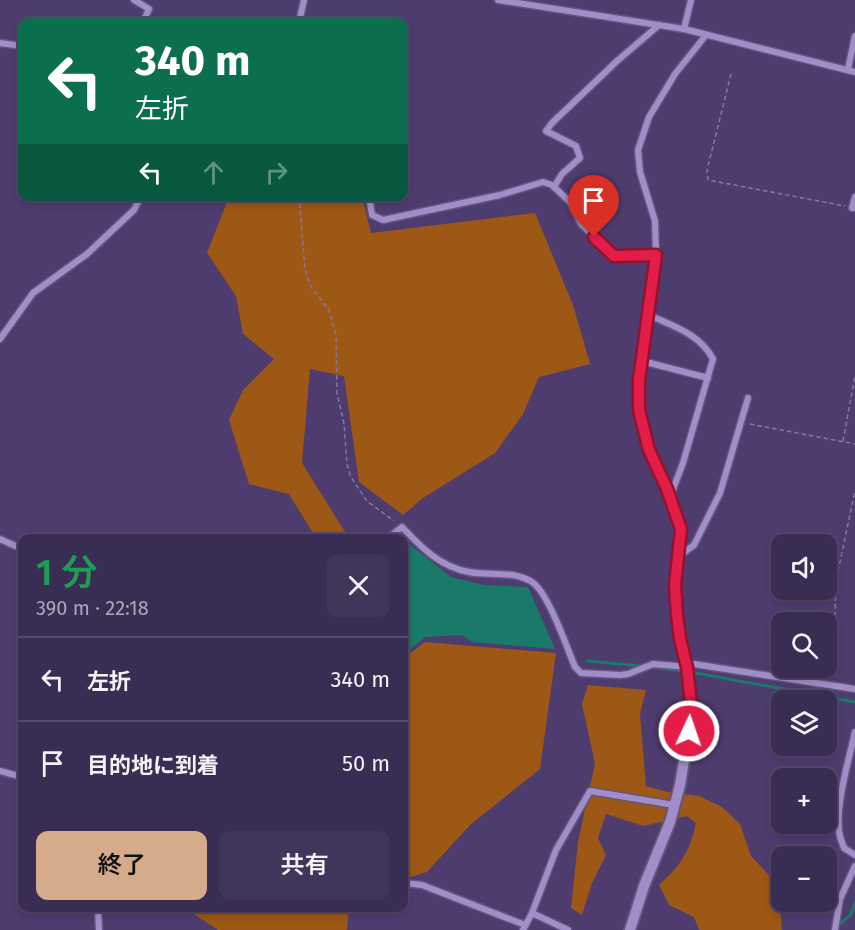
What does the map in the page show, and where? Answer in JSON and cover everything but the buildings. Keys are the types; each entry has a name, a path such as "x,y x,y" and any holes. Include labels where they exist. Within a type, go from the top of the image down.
{"street":[{"path":"134,0 149,9 145,18"},
{"path":"300,18 303,0"},
{"path":"498,0 684,29 851,71 855,36"},
{"path":"684,29 691,0"},
{"path":"554,187 562,174 580,158 576,146 546,131 609,69 659,25"},
{"path":"630,930 644,886 670,822 680,785 692,713 687,665 680,639 675,585 681,529 670,497 649,450 639,410 642,361 656,255 655,221 640,172 638,150 649,117 675,74 706,34"},
{"path":"0,43 18,45"},
{"path":"370,201 372,215 383,220 500,195 543,182 554,187 570,202 581,224 614,256 656,255"},
{"path":"853,208 855,197"},
{"path":"0,339 33,293 87,254 134,210 138,201"},
{"path":"649,315 689,333 707,348 713,359 683,463 670,497"},
{"path":"642,361 708,378"},
{"path":"679,556 694,544 720,492 748,398"},
{"path":"393,534 402,527 426,552 448,567 470,572 512,575 533,582 548,604 575,667 581,673 620,675 653,664 687,665 855,689"},
{"path":"0,539 18,547"},
{"path":"855,732 842,784 839,830 844,848 855,855"},
{"path":"0,771 18,776"},
{"path":"408,884 422,885 524,928 556,850 590,791 674,805"},
{"path":"835,930 840,899 855,866"},
{"path":"98,912 99,930"},
{"path":"532,913 568,930"}],"path":[{"path":"731,74 707,170 708,180 853,208"},
{"path":"299,201 305,270 311,286 328,310 336,336 337,393 344,424 347,464 351,477 367,501 402,527"},
{"path":"843,442 855,376"},
{"path":"741,422 855,444"},
{"path":"833,686 837,581 855,491"}],"shaded area":[{"path":"363,201 371,233 535,213 573,305 590,364 539,377 523,414 495,453 423,498 403,515 359,482 344,376 310,369 302,463 346,534 314,534 289,494 249,484 229,420 243,390 274,359 243,334 236,296 207,253 227,202"},
{"path":"408,543 451,577 484,585 528,587 555,649 472,642 462,635 425,637 408,652"},
{"path":"425,642 556,653 540,769 471,824 427,872 408,878 408,655"},
{"path":"588,685 646,690 640,714 646,786 668,792 699,796 722,807 740,824 751,856 771,877 771,912 780,912 782,930 699,930 694,917 669,905 659,885 678,865 691,842 696,823 687,816 643,826 606,814 598,838 606,855 592,883 582,915 571,908 578,842 595,763 582,704"},
{"path":"191,912 349,912 347,930 218,930"}],"waterway":[{"path":"587,661 642,666"},
{"path":"649,667 684,671"},
{"path":"690,672 855,702"},
{"path":"838,926 851,914 855,903"}],"route":[{"path":"594,237 614,256 656,255 639,380 639,410 649,450 667,489 681,529 675,585 680,639 687,667 692,713 689,731"}]}
